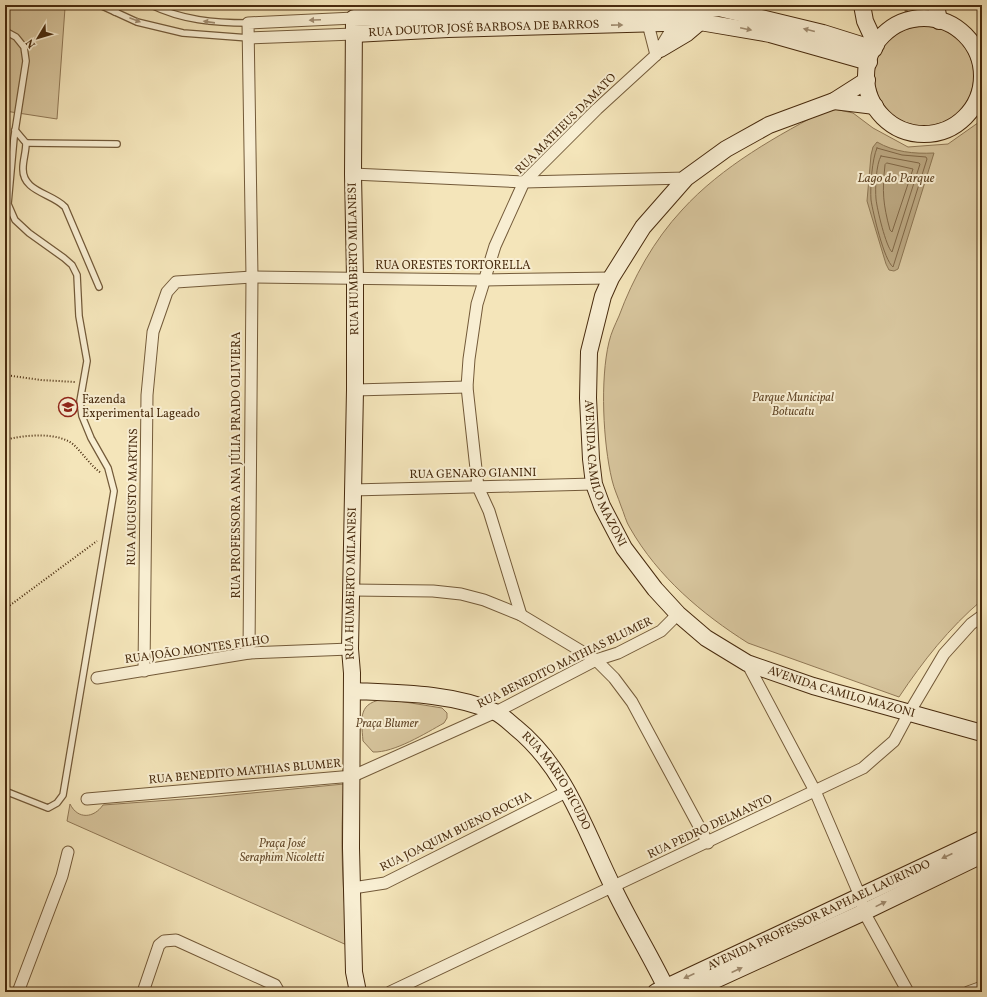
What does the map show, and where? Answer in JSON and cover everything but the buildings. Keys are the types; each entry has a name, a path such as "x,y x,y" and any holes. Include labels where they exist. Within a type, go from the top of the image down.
{"main road":[{"name":"RUA DOUTOR JOSÉ BARBOSA DE BARROS","path":"354,26 448,29 719,8 838,38 873,52"},
{"path":"838,38 850,32 858,24 862,9"},
{"path":"862,9 873,52"},
{"name":"RUA DOUTOR JOSÉ BARBOSA DE BARROS","path":"354,26 381,11 662,13 700,22 873,52"},
{"path":"937,13 948,24 971,42 981,60 982,75 980,98 969,114 955,126 929,134 911,132 894,125 887,120 875,106 867,80 873,52 884,35 900,24 937,13"},
{"path":"658,52 687,33 700,22"},
{"name":"RUA HUMBERTO MILANESI","path":"354,26 353,174 355,390 350,649 353,776 351,848 354,972 358,992"},
{"name":"AVENIDA CAMILO MAZONI","path":"867,80 834,101 769,125 726,149 686,178 643,227 611,278 604,296 589,352 588,398 594,484 602,506 624,548 655,589 678,614 706,638 747,663 813,686 982,733"},
{"name":"AVENIDA CAMILO MAZONI","path":"834,101 875,106"},
{"name":"RUA MÁRIO BICUDO","path":"352,691 438,697 496,712 520,731 552,764 568,791 663,991"},
{"name":"AVENIDA PROFESSOR RAPHAEL LAURINDO","path":"689,992 862,904 982,839"},
{"name":"AVENIDA PROFESSOR RAPHAEL LAURINDO","path":"663,991 862,904 982,855"}],"street":[{"path":"658,52 662,13"},
{"name":"RUA MATHEUS DAMATO","path":"521,615 489,511 478,487 467,387 469,359 477,304 495,246 524,182 597,109 658,52 662,13"},
{"name":"RUA DOUTOR JOSÉ BARBOSA DE BARROS","path":"248,23 354,26"},
{"name":"RUA PROFESSORA ANA JÚLIA PRADO OLIVIERA","path":"248,23 252,277 249,653"},
{"name":"RUA DOUTOR JOSÉ BARBOSA DE BARROS","path":"249,38 354,26"},
{"path":"353,174 524,182 686,178"},
{"name":"RUA ORESTES TORTORELLA","path":"176,282 252,277 484,280 611,278"},
{"name":"RUA AUGUSTO MARTINS","path":"144,670 148,387 153,332 167,292 176,282"},
{"path":"355,390 467,387"},
{"name":"RUA GENARO GIANINI","path":"352,490 594,484"},
{"path":"352,590 433,591 461,594 484,600 521,615 596,660 614,678 632,702 708,843"},
{"name":"RUA BENEDITO MATHIAS BLUMER","path":"87,799 353,776 496,712 596,660 618,653 661,631 678,614"},
{"name":"RUA PEDRO DELMANTO","path":"390,992 613,888 864,768 894,741 944,654 971,624 982,616"},
{"name":"RUA JOÃO MONTES FILHO","path":"97,678 249,653 350,649"},
{"path":"747,663 815,791 862,904 908,992"},
{"name":"RUA JOAQUIM BUENO ROCHA","path":"353,888 385,883 568,791"},
{"path":"18,992 62,876 68,852"},
{"path":"143,992 159,945 170,939 176,940 275,985 279,992"},
{"path":"968,992 982,986"}],"lane":[{"name":"RUA DOUTOR JOSÉ BARBOSA DE BARROS","path":"100,5 137,22 183,34 249,38"},
{"path":"115,12 118,5"},
{"name":"RUA DOUTOR JOSÉ BARBOSA DE BARROS","path":"151,5 162,10 212,23 248,23"},
{"path":"5,31 16,37 24,47 26,61 15,130 8,204 15,220 29,234 72,265 77,275 80,322 87,356 80,401 85,427 108,468 114,491 63,795 57,803 48,808 5,791"},
{"path":"15,130 26,143 117,144"},
{"path":"26,143 22,168 24,176 34,190 60,202 65,207 99,287"}],"path":[{"path":"5,375 41,380 83,382"},
{"path":"5,440 30,434 62,439 73,444 97,470 111,479"},
{"path":"5,610 85,552 107,534"}],"green space":[{"path":"5,5 65,8 57,119 5,111"},
{"path":"924,26 943,30 959,41 970,57 974,76 970,95 959,111 943,122 924,126 905,122 889,111 878,95 874,76 878,57 889,41 905,30"},
{"name":"Parque Municipal Botucatu","path":"830,108 853,113 873,128 908,147 948,144 982,120 982,600 958,622 937,646 899,697 748,643 714,620 698,607 682,593 654,563 641,546 629,526 613,483 606,448 604,374 609,342 613,329 631,288 653,247 682,210 715,179 771,141"},
{"name":"Praça Blumer","path":"386,699 442,708 447,713 447,718 444,723 410,742 390,749 373,752 363,741 363,712 370,703"},
{"name":"Praça José Seraphim Nicoletti","path":"344,784 342,865 349,946 67,821 70,804 77,813 82,815 91,815 103,805 211,797"}],"water":[{"name":"Lago do Parque","path":"877,142 904,152 934,153 898,269 894,271 889,270 886,264 867,201 871,155 873,147"}],"waterway":[{"path":"905,5 907,15"}],"place":[{"name":"Fazenda Experimental Lageado","path":"68,407"}]}
